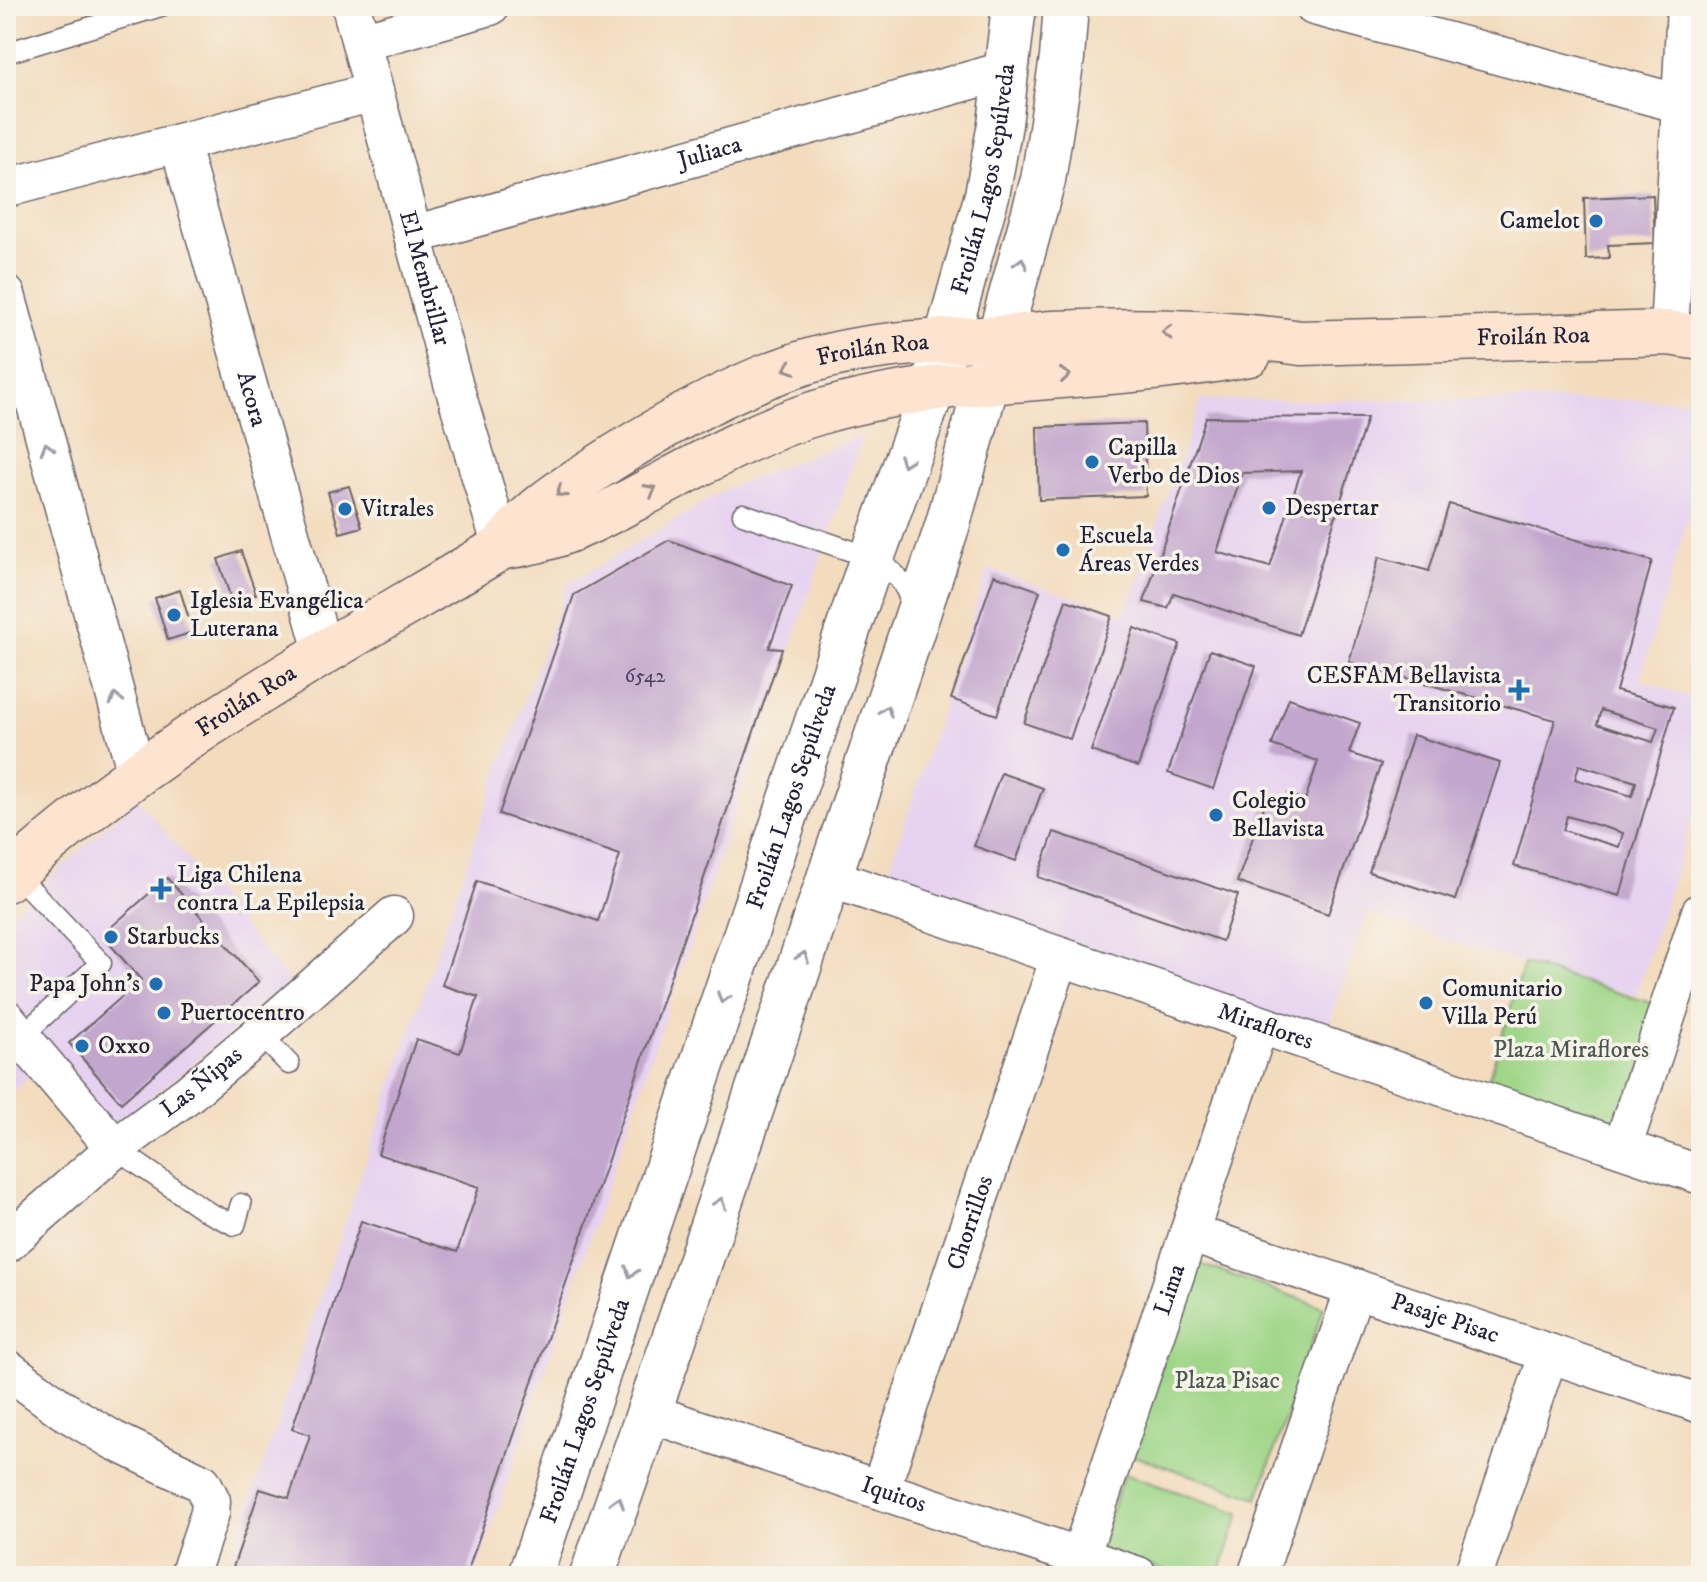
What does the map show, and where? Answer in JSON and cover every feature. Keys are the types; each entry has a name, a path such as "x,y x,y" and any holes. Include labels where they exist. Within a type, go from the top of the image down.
{"main road":[{"name":"Froilán Roa","path":"502,547 515,529 555,495 644,438 725,395 793,366 832,355 947,339 1137,331 1248,336 1301,343"},
{"name":"Froilán Roa","path":"10,876 73,822 222,716 502,547 551,539 582,527 705,461 801,418 854,402 933,388 1187,363 1301,343 1690,331"}],"street":[{"path":"356,24 490,6"},
{"name":"Froilán Lagos Sepúlveda","path":"543,1570 645,1227 872,558 933,388 987,195 1008,70 1014,6"},
{"path":"592,1576 947,527 1043,180 1062,58 1066,6"},
{"path":"1314,6 1681,104"},
{"path":"1686,6 1681,104 1690,331"},
{"name":"El Membrillar","path":"356,24 502,547"},
{"name":"Juliaca","path":"413,235 1008,70"},
{"path":"6,188 374,92"},
{"name":"Acora","path":"179,143 324,654"},
{"path":"6,295 19,395 137,774"},
{"name":"Miraflores","path":"830,878 1701,1175"},
{"path":"1622,1148 1701,912"},
{"name":"Las Ñipas","path":"6,1244 115,1148 188,1094 260,1034 394,916"},
{"name":"Chorrillos","path":"880,1490 1060,957"},
{"name":"Lima","path":"1080,1557 1259,1025"},
{"path":"14,1028 115,1148"},
{"path":"645,1227 676,1226 687,1231 704,1249"},
{"name":"Pasaje Pisac","path":"1189,1233 1701,1404"},
{"path":"1257,1576 1355,1288"},
{"path":"1473,1576 1549,1353"},
{"path":"6,1368 63,1410 113,1440 195,1478 207,1490 211,1501 210,1513 189,1576"},
{"name":"Iquitos","path":"649,1413 1138,1576"}],"lane":[{"path":"6,53 161,6"},
{"path":"743,514 872,558 887,566 905,587 914,629"},
{"path":"10,876 101,963 14,1028"},
{"path":"260,1034 289,1064"},
{"path":"115,1148 209,1213 235,1225 241,1204"}],"shaded area":[{"path":"1201,400 1701,400 1701,473 1640,680 1701,701 1701,791 1636,996 1481,951 1367,913 1324,1040 884,886 988,569 1125,615"},
{"path":"863,435 475,1576 225,1576 499,769 568,584 732,486"},
{"path":"137,798 291,984 89,1148 29,1076 6,1097 6,919"}],"green space":[{"name":"Plaza Miraflores","path":"1524,964 1661,1006 1618,1139 1484,1094"},
{"name":"Plaza Pisac","path":"1197,1263 1324,1307 1258,1498 1131,1455"},
{"path":"1124,1474 1240,1513 1219,1576 1179,1576 1099,1549"}],"building":[{"path":"1653,195 1655,243 1608,245 1609,258 1586,259 1584,198"},
{"path":"1206,417 1367,418 1298,635 1174,593 1168,608 1144,602","holes":["1301,471 1270,567 1217,552 1242,473"]},
{"name":"Capilla Verbo de Dios","path":"1144,423 1146,496 1039,500 1037,427"},
{"name":"Vitrales","path":"349,486 362,527 340,533 328,492"},
{"path":"1449,504 1652,561 1616,691 1674,707 1620,896 1514,866 1555,720 1349,662 1379,557 1429,571","holes":["1601,710 1658,728 1653,742 1597,724","1579,765 1636,782 1632,796 1575,779","1567,816 1623,833 1619,847 1563,830"]},
{"path":"669,540 792,586 769,648 782,649 466,1576 230,1576 260,1489 289,1498 310,1435 292,1429 361,1221 457,1252 479,1187 378,1154 416,1039 460,1053 478,997 442,985 477,881 598,921 620,855 499,814 574,595"},
{"path":"241,551 256,594 232,602 218,559"},
{"path":"994,575 1040,591 997,715 951,699"},
{"name":"Iglesia Evangélica Luterana","path":"180,590 193,632 168,640 155,598"},
{"path":"1066,600 1112,616 1070,739 1024,723"},
{"path":"1134,628 1180,644 1138,767 1091,751"},
{"path":"1210,650 1256,666 1213,789 1168,773"},
{"path":"1289,698 1360,723 1349,753 1381,764 1328,914 1237,882 1266,801 1283,807 1288,794 1305,800 1318,761 1272,745"},
{"path":"1413,735 1500,763 1455,900 1369,872"},
{"path":"1001,773 1043,788 1016,861 974,846"},
{"path":"1054,832 1238,895 1222,941 1038,877"},
{"name":"Puertocentro","path":"167,878 259,982 121,1103 69,1043 141,980 102,935"}],"place":[{"name":"Camelot","path":"1596,221"},
{"name":"Capilla Verbo de Dios","path":"1092,462"},
{"name":"Despertar","path":"1269,508"},
{"name":"Vitrales","path":"345,509"},
{"name":"Escuela Áreas Verdes","path":"1063,550"},
{"name":"Iglesia Evangélica Luterana","path":"174,615"},
{"name":"CESFAM Bellavista Transitorio","path":"1519,690"},
{"name":"Colegio Bellavista","path":"1216,815"},
{"name":"Liga Chilena contra La Epilepsia","path":"161,889"},
{"name":"Starbucks","path":"111,937"},
{"name":"Papa John's","path":"156,984"},
{"name":"Comunitario Villa Perú","path":"1426,1003"},
{"name":"Puertocentro","path":"164,1013"},
{"name":"Oxxo","path":"82,1046"}]}
